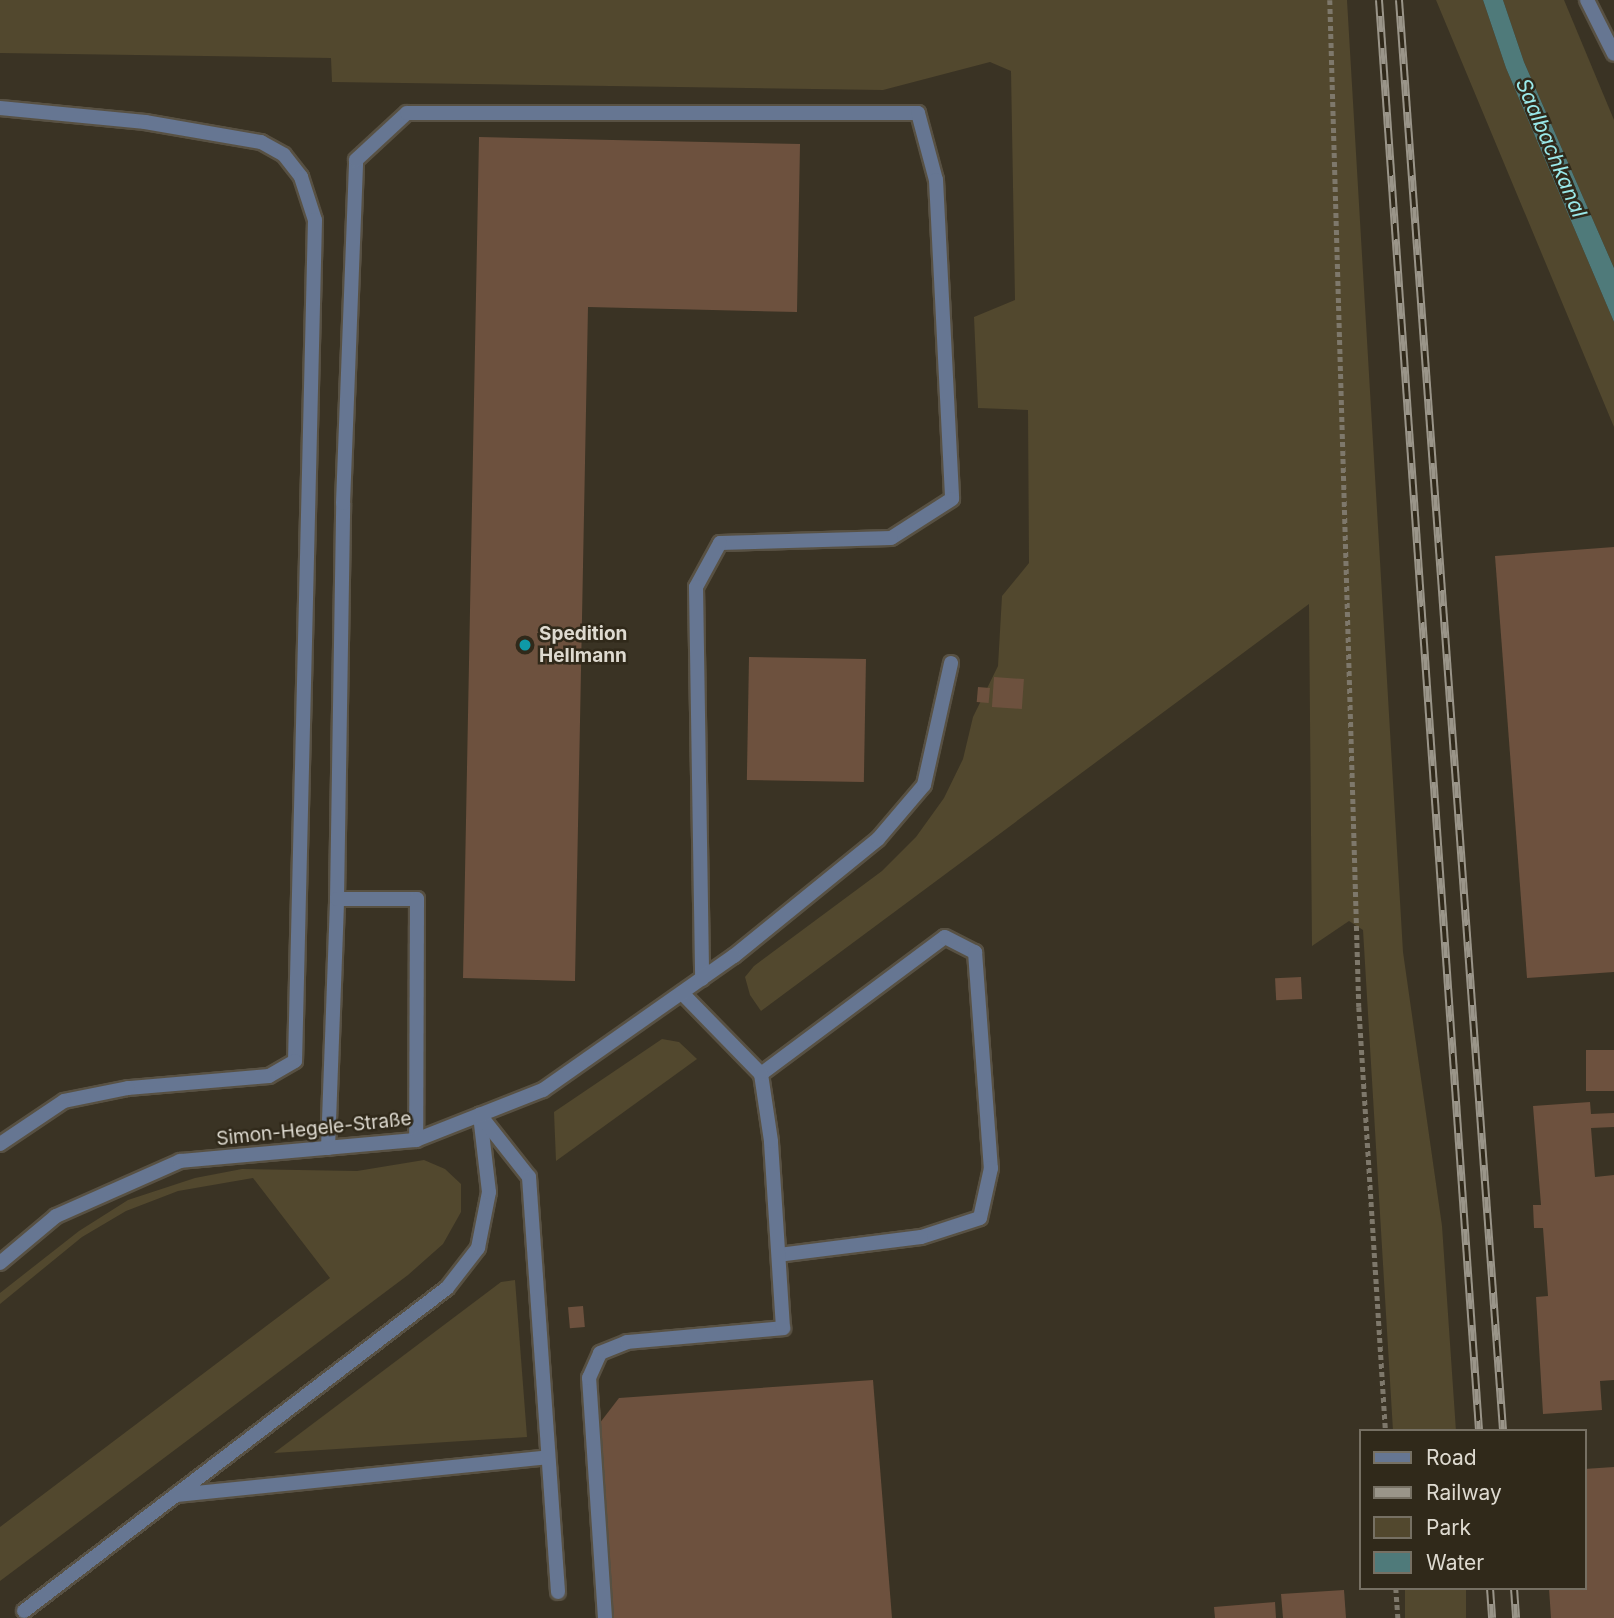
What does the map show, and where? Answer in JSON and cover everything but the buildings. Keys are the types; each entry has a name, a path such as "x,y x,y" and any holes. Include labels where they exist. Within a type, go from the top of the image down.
{"street":[{"path":"1587,0 1614,54"},
{"path":"0,108 145,122 261,142 284,155 301,177 315,220 295,1061 269,1076 128,1088 64,1101 0,1144"},
{"path":"328,1148 337,899 343,503 356,160 407,113 918,113 936,180 952,499 891,538 720,543 696,587 702,979"},
{"name":"Simon-Hegele-Straße","path":"0,1263 56,1216 180,1161 416,1140 543,1090 734,956 878,839 924,785 951,663"},
{"path":"337,899 417,899 416,1140"},
{"path":"761,1074 945,937 975,951 992,1168 980,1218 920,1237 779,1255"},
{"path":"605,1618 589,1378 600,1353 627,1342 783,1328 779,1255 761,1074 682,993"},
{"path":"480,1115 529,1177 558,1592"},
{"path":"24,1611 447,1288 478,1248 489,1192 480,1115"},
{"path":"175,1495 547,1457"}],"path":[{"path":"1330,0 1359,1007 1386,1429"},
{"path":"1396,1590 1398,1618"}],"green space":[{"path":"0,0 1347,0 1403,952 1442,1226 1456,1429 1393,1429 1363,930 1349,921 1312,946 1309,604 761,1011 750,995 745,977 754,966 882,871 916,837 944,798 963,759 973,717 998,666 1002,596 1029,563 1028,410 978,408 974,317 1015,300 1011,71 990,62 883,90 332,82 331,58 0,53"},
{"path":"1436,0 1483,0 1506,68 1614,322 1614,427"},
{"path":"1503,0 1564,0 1614,120 1614,268 1524,62"},
{"path":"662,1039 679,1042 697,1059 556,1161 554,1112"},
{"path":"424,1160 445,1169 461,1184 461,1212 443,1244 408,1275 0,1581 0,1527 330,1278 253,1178 178,1191 126,1211 82,1237 0,1304 0,1293 79,1231 128,1200 195,1178 242,1169 357,1171"},
{"path":"515,1280 527,1437 274,1453 501,1282"},
{"path":"1405,1590 1466,1590 1466,1618 1405,1618"}],"water":[{"name":"Saalbachkanal","path":"1483,0 1503,0 1524,62 1614,268 1614,322 1506,68"}],"railway":[{"path":"1379,0 1479,1429"},
{"path":"1399,0 1503,1429"},
{"path":"1490,1590 1492,1618"},
{"path":"1514,1590 1516,1618"}],"place":[{"name":"Spedition Hellmann","path":"525,645"}]}
